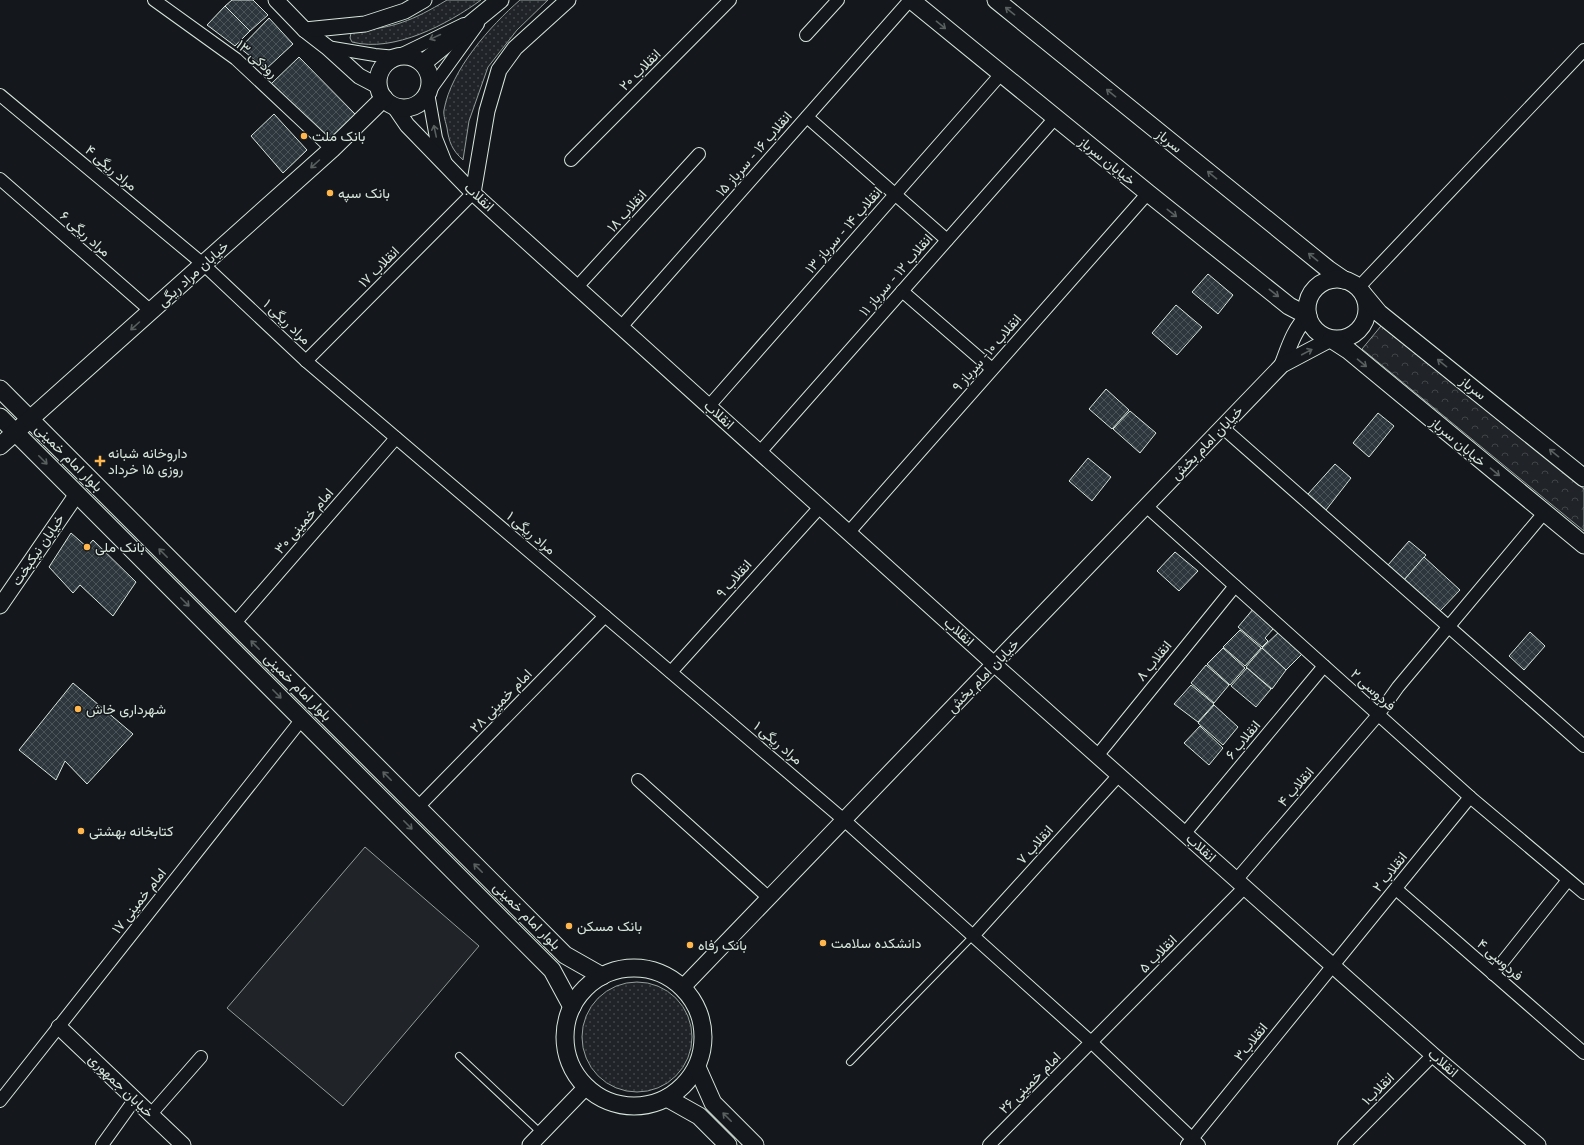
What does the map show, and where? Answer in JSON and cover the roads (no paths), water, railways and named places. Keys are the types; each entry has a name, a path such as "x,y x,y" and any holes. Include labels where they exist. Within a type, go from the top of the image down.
{"main road":[{"path":"423,63 484,15 500,0"},
{"name":"خیابان سرباز","path":"910,0 1289,306 1308,316"},
{"name":"سرباز","path":"996,0 1322,264 1355,288 1379,313 1584,478"},
{"path":"410,56 423,63 431,77 428,93 424,100 410,108 402,108 385,97 378,79 384,65 396,57 410,56"},
{"name":"خیابان مراد ریگی","path":"0,446 332,149 385,97"},
{"path":"1340,279 1355,288 1367,309 1364,323 1358,331 1341,339 1331,339 1322,336 1315,330 1309,321 1307,301 1312,291 1320,284 1329,280 1340,279"},
{"name":"خیابان سرباز","path":"1331,339 1348,350 1584,545"},
{"name":"بلوار امام خمینی","path":"0,389 565,955 602,976"},
{"name":"بلوار امام خمینی","path":"0,417 552,970 572,1007"},
{"path":"622,969 644,969 665,975 682,988 696,1005 703,1025 703,1047 697,1067 684,1085 667,1098 646,1105 625,1105 604,1099 586,1087 573,1069 566,1049 566,1028 572,1007 584,989 602,976 622,969"},
{"path":"697,1067 713,1103 755,1145"},
{"path":"667,1098 698,1116 728,1145"}],"street":[{"name":"رودکی ۱۳","path":"154,0 236,59 332,149"},
{"name":"انقلاب","path":"276,0 305,30 328,47 359,76 385,97 407,125 473,193 577,288 1097,756 1334,965 1433,1055 1538,1145"},
{"path":"305,30 365,24 405,11 424,0"},
{"path":"473,193 487,111 499,70 515,48 568,0"},
{"name":"انقلاب ۲۰","path":"571,160 730,0"},
{"path":"806,35 838,0"},
{"name":"انقلاب ۱۶ - سرباز ۱۵","path":"621,327 910,0"},
{"path":"328,47 396,57 484,15"},
{"path":"448,168 436,138 428,93 484,15"},
{"path":"1355,288 1584,50"},
{"name":"انقلاب ۱۴ - سرباز ۱۳","path":"709,406 1002,74"},
{"name":"مراد ریگی ۴","path":"0,95 204,264"},
{"path":"807,117 948,240"},
{"name":"انقلاب ۱۲ - سرباز ۱۱","path":"760,452 1055,118"},
{"name":"انقلاب ۱۸","path":"577,288 698,154"},
{"name":"مراد ریگی ۶","path":"0,179 151,311"},
{"name":"انقلاب ۱۷","path":"306,361 473,193"},
{"name":"انقلاب ۱۰- سرباز ۹","path":"849,532 1148,193"},
{"name":"مراد ریگی ۱","path":"204,264 306,361 844,820 1091,1042 1193,1143"},
{"path":"902,291 992,369"},
{"path":"1282,364 1294,334 1301,322 1308,316"},
{"path":"1282,364 1331,339"},
{"name":"خیابان امام بخش","path":"682,988 1282,364"},
{"path":"1222,427 1584,746"},
{"name":"امام خمینی ۳۰","path":"234,624 396,438"},
{"name":"خیابان نیکبخت","path":"0,606 77,494"},
{"name":"فردوسی ۲","path":"1146,506 1470,797 1584,893"},
{"name":"انقلاب ۹","path":"671,672 820,507"},
{"name":"انقلاب ۴","path":"1241,883 1378,715 1398,687 1544,513"},
{"name":"انقلاب ۸","path":"1097,756 1234,586"},
{"name":"امام خمینی ۲۸","path":"418,807 605,616"},
{"name":"انقلاب ۶","path":"1184,833 1324,666"},
{"name":"امام خمینی ۱۷","path":"0,1101 302,719"},
{"name":"انقلاب ۷","path":"973,936 1119,775"},
{"path":"638,780 769,898"},
{"name":"انقلاب ۲","path":"1334,965 1470,797"},
{"path":"1493,974 1568,880"},
{"name":"انقلاب ۵","path":"1091,1042 1241,883"},
{"name":"فردوسی ۴","path":"1396,889 1584,1053"},
{"name":"انقلاب۳","path":"1193,1143 1334,965"},
{"name":"خیابان جمهوری","path":"59,1027 183,1145"},
{"name":"امام خمینی ۲۶","path":"989,1145 1091,1042"},
{"name":"انقلاب۱","path":"1344,1145 1433,1055"},
{"path":"151,1114 201,1056"},
{"path":"530,1145 586,1087"},
{"path":"102,1145 135,1099"}],"lane":[{"path":"850,1062 973,936"},
{"path":"458,1056 541,1133"}],"place":[{"name":"بانک ملت","path":"304,136"},
{"name":"بانک سپه","path":"330,193"},
{"name":"داروخانه شبانه روزی ۱۵ خرداد","path":"100,461"},
{"name":"بانک ملی","path":"87,547"},
{"name":"شهرداری خاش","path":"78,709"},
{"name":"کتابخانه بهشتی","path":"81,831"},
{"name":"بانک مسکن","path":"569,926"},
{"name":"دانشکده سلامت","path":"823,943"},
{"name":"بانک رفاه","path":"690,945"}]}
